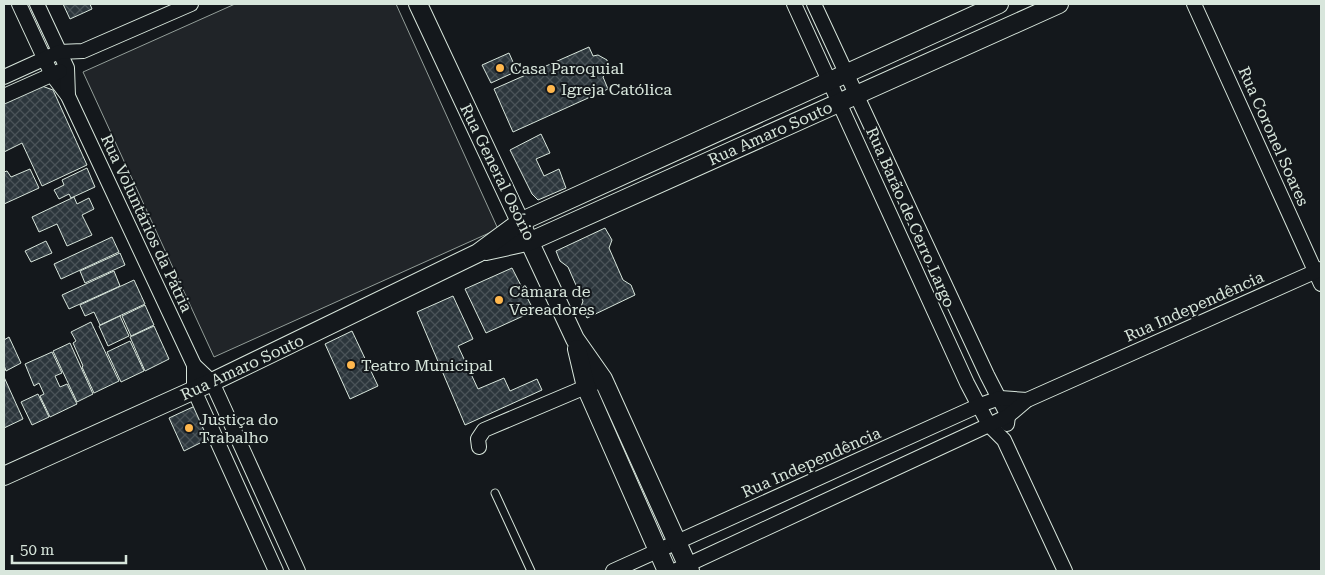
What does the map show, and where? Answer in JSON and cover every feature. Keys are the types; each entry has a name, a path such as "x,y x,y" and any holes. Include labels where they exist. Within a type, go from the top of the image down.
{"street":[{"name":"Rua Voluntários da Pátria","path":"19,4 52,75 68,96 194,365 212,382 298,571"},
{"name":"Rua Voluntários da Pátria","path":"38,4 67,68 68,96"},
{"path":"4,77 59,52 83,51 191,4"},
{"name":"Rua Barão de Cerro Largo","path":"794,4 953,352 990,425 1004,440 1065,571"},
{"name":"Rua Barão de Cerro Largo","path":"814,4 1008,416"},
{"name":"Rua Amaro Souto","path":"4,476 212,382 478,253 520,222 999,4"},
{"name":"Rua Amaro Souto","path":"478,253 531,241 1059,4"},
{"name":"Rua Coronel Soares","path":"1194,4 1319,275"},
{"name":"Rua General Osório","path":"419,5 520,222 531,241 575,339 603,379 677,542 684,569"},
{"path":"4,96 67,68 83,51"},
{"path":"886,203 903,195"},
{"name":"Rua Independência","path":"684,569 990,425 1008,416 1027,400 1319,275"},
{"name":"Rua General Osório","path":"575,339 586,386 667,571"},
{"path":"953,352 972,343"},
{"name":"Rua Voluntários da Pátria","path":"194,365 194,390 276,571"},
{"path":"479,447 478,439 484,430 603,379"},
{"name":"Rua Independência","path":"613,571 980,405 1000,398 1027,400"},
{"path":"1004,440 1008,416"},
{"path":"784,494 795,516"},
{"path":"245,504 263,495"}],"lane":[{"path":"495,493 531,571"}],"shaded area":[{"path":"235,4 396,4 498,229 214,357 83,72"}],"building":[{"path":"63,4 90,4 92,9 70,19"},
{"name":"Igreja Católica","path":"589,47 593,56 598,55 607,60 609,70 603,77 608,89 513,132 494,89"},
{"name":"Casa Paroquial","path":"509,53 517,71 491,83 482,65"},
{"path":"39,85 53,90 87,165 42,186 22,143 4,152 4,102"},
{"path":"541,134 550,153 536,159 544,176 559,169 566,188 538,200 532,194 510,150"},
{"path":"87,168 95,187 71,198 69,194 59,199 54,190 64,185 62,180"},
{"path":"30,169 39,188 4,204 4,172 7,171 11,177"},
{"path":"74,197 77,204 89,198 94,209 82,215 92,235 67,246 57,224 39,232 32,217"},
{"path":"605,228 612,240 609,248 623,280 631,285 635,295 587,318 581,307 583,301 568,267 560,261 556,251"},
{"path":"112,237 119,252 61,279 54,264"},
{"path":"46,241 52,253 31,262 25,251"},
{"path":"120,253 125,265 85,283 80,271"},
{"name":"Câmara de Vereadores","path":"512,268 534,311 486,333 465,289"},
{"path":"114,271 120,286 69,309 62,295"},
{"path":"134,280 145,304 100,325 94,312 85,316 80,305"},
{"path":"453,296 473,339 458,346 478,389 504,378 510,391 537,379 542,390 465,425 417,312"},
{"path":"145,305 154,325 131,336 122,316"},
{"path":"120,316 129,336 108,346 99,326"},
{"path":"91,322 119,381 94,393 82,367 73,343 76,341 71,332"},
{"path":"154,326 169,359 145,371 130,337"},
{"name":"Teatro Municipal","path":"352,331 378,386 350,399 325,344"},
{"path":"9,337 21,363 6,371 4,365 4,340"},
{"path":"130,341 144,371 121,382 107,352"},
{"path":"70,343 93,394 77,402 53,351"},
{"path":"52,352 62,373 55,376 60,387 67,384 77,404 50,417 40,396 44,394 39,383 34,386 25,364"},
{"path":"4,377 23,419 4,428"},
{"path":"38,394 49,417 32,425 21,402"},
{"name":"Justiça do Trabalho","path":"195,406 210,438 184,451 169,418"}],"place":[{"name":"Casa Paroquial","path":"500,68"},
{"name":"Igreja Católica","path":"551,89"},
{"name":"Câmara de Vereadores","path":"499,300"},
{"name":"Teatro Municipal","path":"351,365"},
{"name":"Justiça do Trabalho","path":"189,428"}]}
